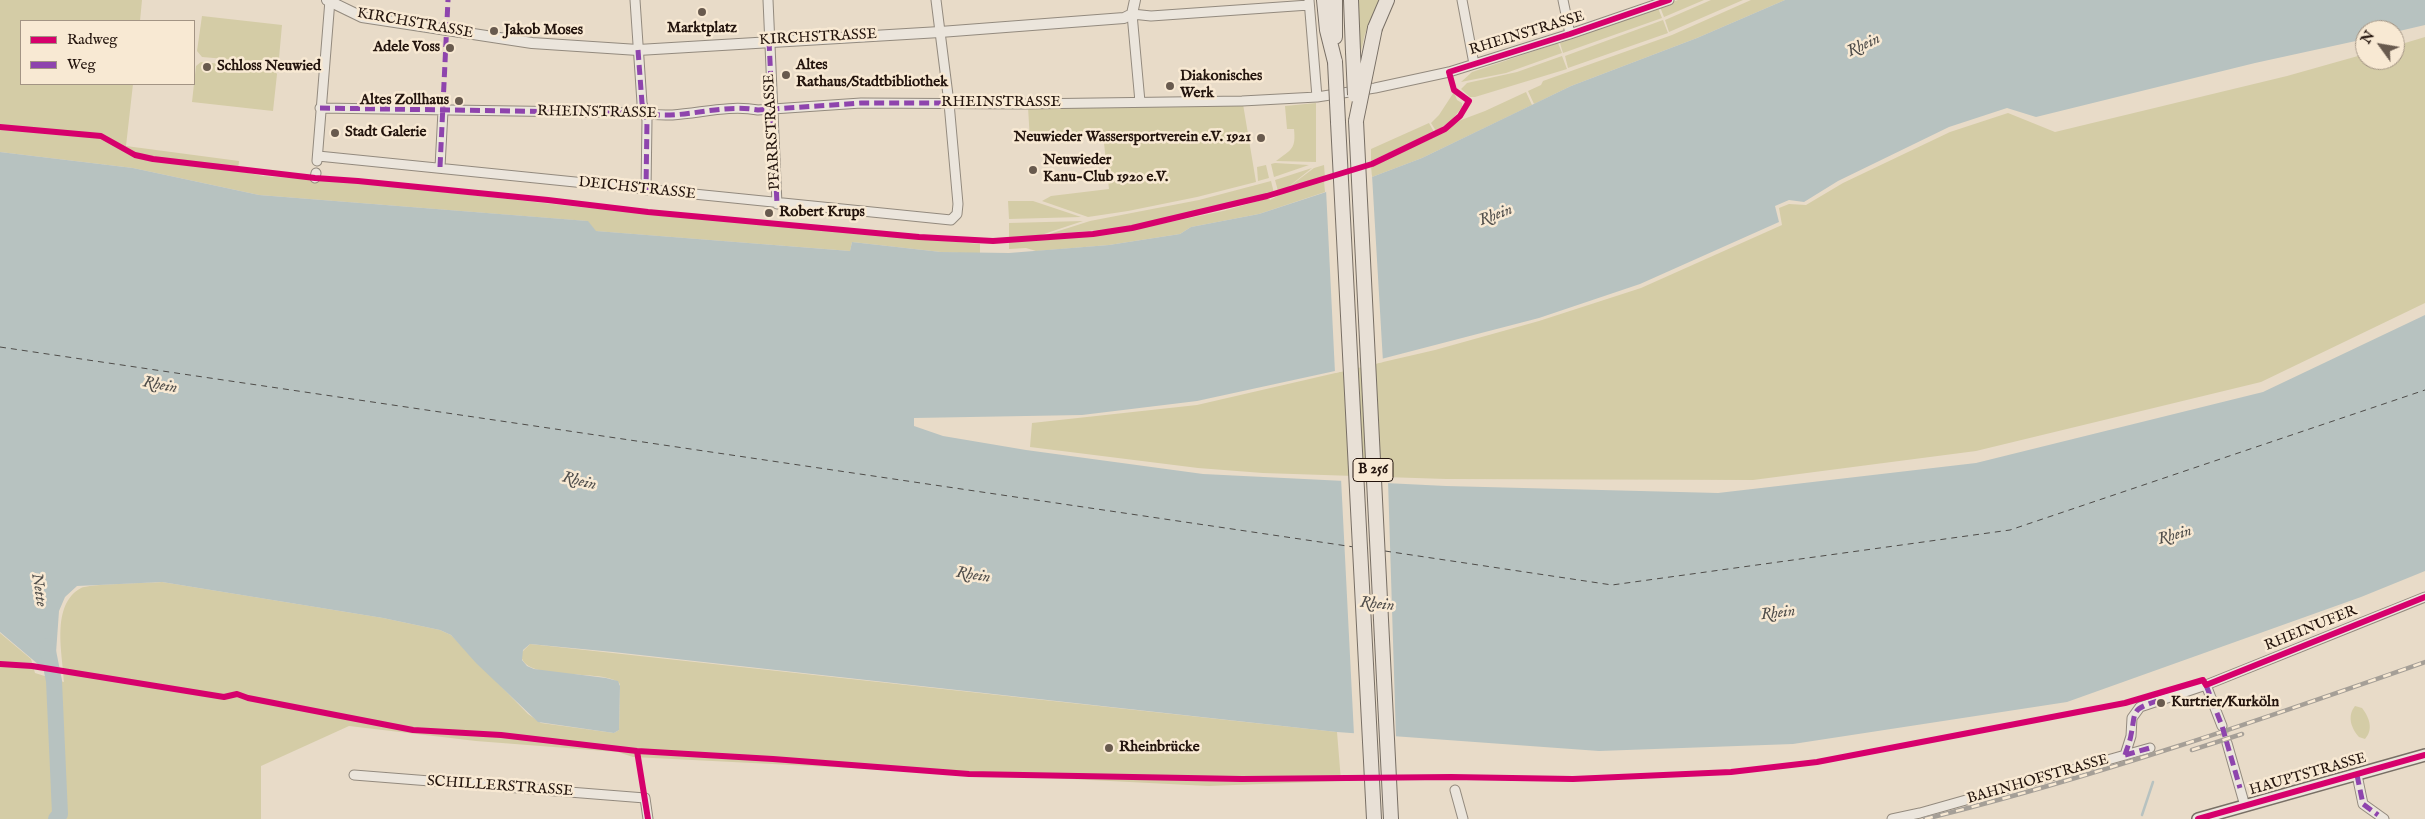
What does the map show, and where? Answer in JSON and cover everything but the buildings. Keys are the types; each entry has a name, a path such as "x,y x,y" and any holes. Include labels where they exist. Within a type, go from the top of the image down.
{"highway":[{"path":"1324,0 1327,30 1335,62"},
{"name":"B 256","path":"1335,0 1335,62 1374,819"},
{"name":"B 256","path":"1351,0 1391,819"},
{"path":"1356,121 1371,42 1387,0"}],"main road":[{"name":"HAUPTSTRASSE","path":"2198,819 2425,755"}],"street":[{"path":"320,108 329,0"},
{"name":"KIRCHSTRASSE","path":"329,0 362,17 532,43 638,50 940,32 1124,18 1132,14 1150,16 1309,3"},
{"path":"635,0 642,103 647,120 646,190"},
{"name":"PFARRSTRASSE","path":"768,0 776,204"},
{"path":"936,0 949,103"},
{"path":"1136,0 1132,14 1140,102"},
{"path":"1462,0 1474,64"},
{"path":"1563,0 1570,34"},
{"name":"RHEINSTRASSE","path":"320,108 645,113 654,115 690,113 712,108 742,107 758,110 861,103 1024,104 1242,101 1318,97 1384,86 1474,64 1570,34 1651,4 1669,0"},
{"path":"1309,3 1318,97"},
{"name":"DEICHSTRASSE","path":"320,108 317,159 440,167 776,204 951,220 956,218 958,204 949,103"},
{"path":"440,167 443,111"},
{"name":"RHEINUFER","path":"2140,707 2206,685 2425,597"},
{"path":"2206,685 2222,726"},
{"name":"BAHNHOFSTRASSE","path":"2125,755 2132,736 2132,718 2140,707"},
{"path":"2228,743 2245,806"},
{"name":"BAHNHOFSTRASSE","path":"1892,819 1920,814 2150,748"},
{"name":"SCHILLERSTRASSE","path":"354,775 645,798 648,819"},
{"path":"2357,775 2363,804 2384,819"},
{"path":"1455,790 1463,819"}],"shaded area":[{"path":"0,0 142,0 140,20 20,20 20,85 133,85 126,146 239,161 238,171 263,176 361,183 589,208 980,244 980,254 941,252 852,242 850,251 595,231 587,221 259,195 133,168 0,152"},
{"path":"1358,0 1379,0 1365,34 1359,60"},
{"path":"1678,0 1704,0 1664,17 1660,7"},
{"path":"1711,0 1743,0 1669,32 1665,20"},
{"path":"1751,0 1785,0 1697,38 1571,86 1534,104 1528,91 1541,85 1543,81 1672,35"},
{"path":"1658,8 1662,18 1563,53 1560,43"},
{"path":"202,16 282,25 279,58 273,63 202,57 197,51"},
{"path":"1663,20 1668,33 1568,68 1565,56"},
{"path":"2425,37 2425,303 2261,382 1976,451 1753,480 1446,479 1263,473 1198,468 1030,447 1032,423 1197,405 1435,350 1539,321 1641,288 1782,225 1779,208 1789,204 1806,205 1843,183 1950,132 2008,113 2055,132 2287,76 2355,57 2355,70 2405,70 2405,43"},
{"path":"1558,43 1562,53 1506,73 1461,82 1472,72"},
{"path":"1562,56 1567,69 1475,97 1470,97 1461,89 1467,83 1517,72"},
{"path":"201,62 273,69 277,74 273,111 192,102 196,66"},
{"path":"1454,92 1457,100 1462,103 1462,107 1452,120 1436,131 1431,123 1439,115"},
{"path":"1526,92 1532,105 1422,158 1372,177 1371,166 1431,139 1461,120"},
{"path":"1316,103 1316,162 1276,161 1292,148 1294,141 1294,129 1287,129 1285,106"},
{"path":"1243,104 1256,182 1197,197 1088,217 1042,201 1051,196 1109,189 1103,134 1030,141 1028,107"},
{"path":"1429,123 1434,132 1371,161 1371,149"},
{"path":"1271,164 1309,165 1274,177"},
{"path":"1266,165 1269,178 1258,181 1257,167"},
{"path":"1324,165 1325,178 1290,186 1314,168"},
{"path":"1312,168 1287,188 1278,191 1275,180"},
{"path":"1271,181 1274,193 1129,227 1046,235 1090,221 1199,200"},
{"path":"1324,181 1325,192 1259,214 1191,227 1180,234 1109,245 1036,251 1026,248 1009,249 1009,242 1085,237 1137,229 1223,211 1269,198 1270,200 1287,191"},
{"path":"1008,201 1033,201 1081,217 1009,219"},
{"path":"1083,221 1038,236 1009,239 1009,223"},
{"path":"162,582 383,618 440,630 451,635 528,714 541,723 614,733 619,730 620,684 612,679 598,676 534,669 524,663 521,653 530,644 1337,732 1341,781 1209,786 633,757 618,752 476,741 349,726 261,766 261,819 0,819 0,633 31,659 35,673 64,682 60,631 65,606 71,596 81,588 86,587"},
{"path":"2355,706 2362,708 2367,715 2370,727 2365,739 2359,737 2352,726 2351,714"}],"water":[{"name":"Rhein","path":"1785,0 2425,0 2425,25 2405,30 2405,20 2355,20 2355,41 2255,63 2036,117 2007,108 1949,127 1838,181 1804,202 1789,200 1775,206 1779,222 1640,284 1539,318 1335,371 1197,401 1082,415 914,418 914,426 943,436 1026,450 1203,474 1446,486 1718,493 1976,463 2263,392 2425,315 2425,571 2361,597 2067,702 1793,744 1599,751 1337,732 530,644 523,650 522,660 527,666 534,669 618,681 620,686 619,730 614,733 538,722 476,663 451,635 440,630 383,618 162,582 77,586 65,597 59,611 55,667 39,665 0,632 0,152 133,168 259,195 588,221 596,231 850,251 852,242 941,252 1009,253 1109,245 1180,234 1191,227 1259,214 1372,177 1422,158 1571,86 1697,38"}],"pier":[{"path":"1372,175 1383,362 1335,373 1326,189"},
{"path":"1341,478 1388,480 1396,738 1354,735"}],"waterway":[{"name":"Nette","path":"47,646 54,681 60,814 56,819"},
{"path":"2142,815 2153,782"}],"ferry route":[{"path":"0,347 1354,547"},
{"path":"1385,551 1612,585 2010,530 2425,390"}],"tunnel":[{"path":"2222,726 2227,743"}],"railway":[{"path":"1925,819 1989,803 2114,766 2239,726 2425,662"},
{"path":"2192,750 2242,734"}],"marked path":[{"path":"440,167 448,0"},
{"path":"769,41 777,204"},
{"path":"638,50 642,103 647,120 646,190"},
{"path":"320,108 672,115 743,108 758,110 861,103 949,103"},
{"path":"2206,685 2222,726 2240,788"},
{"path":"2125,755 2136,712 2138,709 2157,701"},
{"path":"2125,755 2150,748"},
{"path":"2357,775 2363,804 2378,815"}],"cycle path":[{"path":"0,127 101,136 135,155 153,159 315,178 548,200 648,212 919,237 993,241 1093,234 1132,228 1267,196 1372,164 1445,129 1460,116 1469,101 1454,90 1449,72 1570,34 1669,0"},
{"path":"0,664 32,666 224,697 237,694 248,698 413,730 501,735 637,751 969,774 1242,779 1451,777 1573,779 1731,772 1817,762 2125,703 2203,680 2206,685 2425,597"},
{"path":"637,751 648,819"},
{"path":"2198,819 2425,755"}],"place":[{"name":"Marktplatz","path":"702,12"},
{"name":"Jakob Moses","path":"494,31"},
{"name":"Adele Voss","path":"450,48"},
{"name":"Schloss Neuwied","path":"207,67"},
{"name":"Altes Rathaus/Stadtbibliothek","path":"786,75"},
{"name":"Diakonisches Werk","path":"1170,86"},
{"name":"Altes Zollhaus","path":"459,101"},
{"name":"Stadt Galerie","path":"335,133"},
{"name":"Neuwieder Wassersportverein e.V. 1921","path":"1261,138"},
{"name":"Neuwieder Kanu-Club 1920 e.V.","path":"1033,170"},
{"name":"Robert Krups","path":"769,213"},
{"name":"Kurtrier/Kurköln","path":"2161,703"},
{"name":"Rheinbrücke","path":"1109,748"}]}
